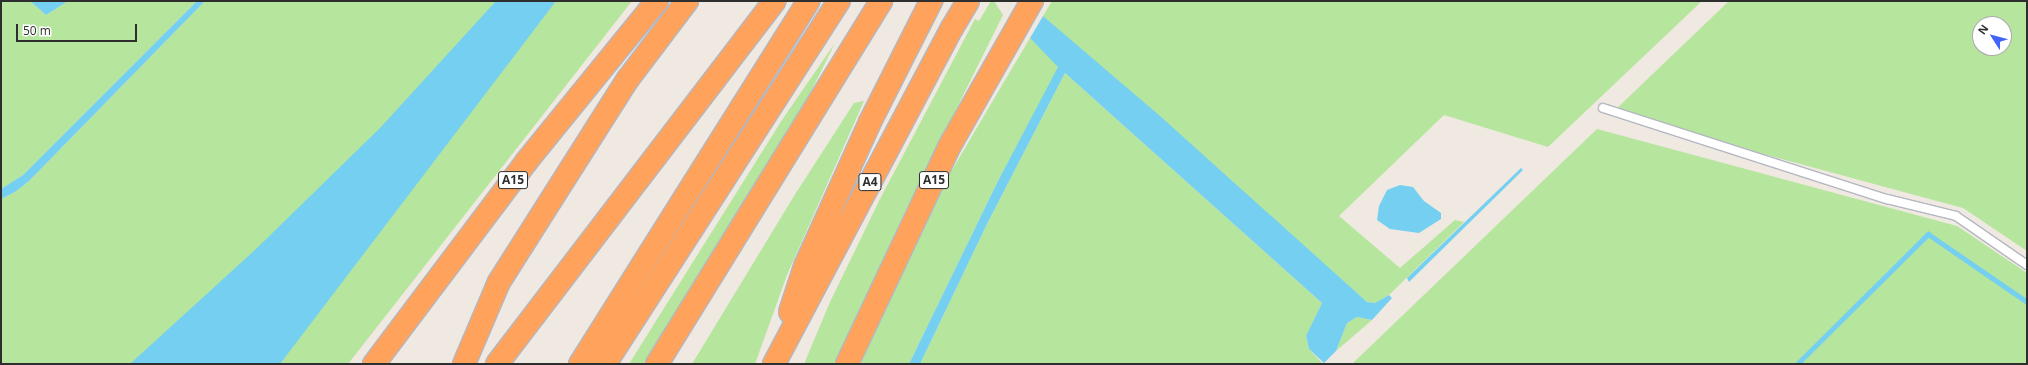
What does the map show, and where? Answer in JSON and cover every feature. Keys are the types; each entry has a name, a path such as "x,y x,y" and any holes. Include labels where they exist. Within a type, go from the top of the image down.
{"highway":[{"name":"A15","path":"374,364 526,162 657,1"},
{"path":"464,364 500,282 628,79 687,1"},
{"path":"497,364 775,1"},
{"path":"580,364 809,1"},
{"path":"605,364 839,1"},
{"path":"657,364 881,1"},
{"name":"A4","path":"773,364 805,266 870,122 931,1"},
{"name":"A4","path":"773,364 968,1"},
{"name":"A15","path":"847,364 949,147 1032,1"}],"lane":[{"path":"1603,108 1887,199 1956,216 2027,265"}],"green space":[{"path":"1,1 30,1 46,15 68,1 197,1 23,175 1,189"},
{"path":"205,1 632,1 348,364 1,364 1,199 15,192 29,181"},
{"path":"991,1 994,1 1003,15 903,216 837,364 804,364 830,302 880,199 975,19 979,21"},
{"path":"1052,1 1702,1 1548,147 1444,115 1339,216 1400,268 1455,220 1464,222 1389,295 1375,303 1367,302 1043,16"},
{"path":"1729,1 2027,1 2027,251 1963,208 1612,113"},
{"path":"1030,38 1059,67 997,183 909,364 861,364 882,313 942,187"},
{"path":"835,43 793,128 647,364 629,364 782,120"},
{"path":"1065,73 1322,303 1306,337 1309,349 1323,364 920,364 987,224"},
{"path":"864,101 787,275 755,364 692,364 794,196 854,103"},
{"path":"1597,129 1957,226 2027,273 2027,364 1353,363"},
{"path":"1357,317 1372,320 1336,351 1347,323"}],"water":[{"path":"30,1 68,1 46,15"},
{"path":"197,1 205,1 29,181 15,192 1,199 1,189 23,175"},
{"path":"496,1 556,1 280,364 130,364 256,249 381,127"},
{"path":"1043,16 1160,116 1367,302 1375,303 1389,295 1392,298 1372,320 1357,317 1347,323 1336,351 1324,363 1309,349 1306,336 1322,303 1065,73 987,224 920,364 909,364 997,183 1058,67 1030,38"},
{"path":"1521,168 1523,170 1409,282 1407,278"},
{"path":"1400,185 1413,187 1424,201 1441,213 1441,219 1419,233 1390,229 1377,220 1379,206 1387,190"}],"waterway":[{"path":"1797,364 1928,234 2027,302"}]}
